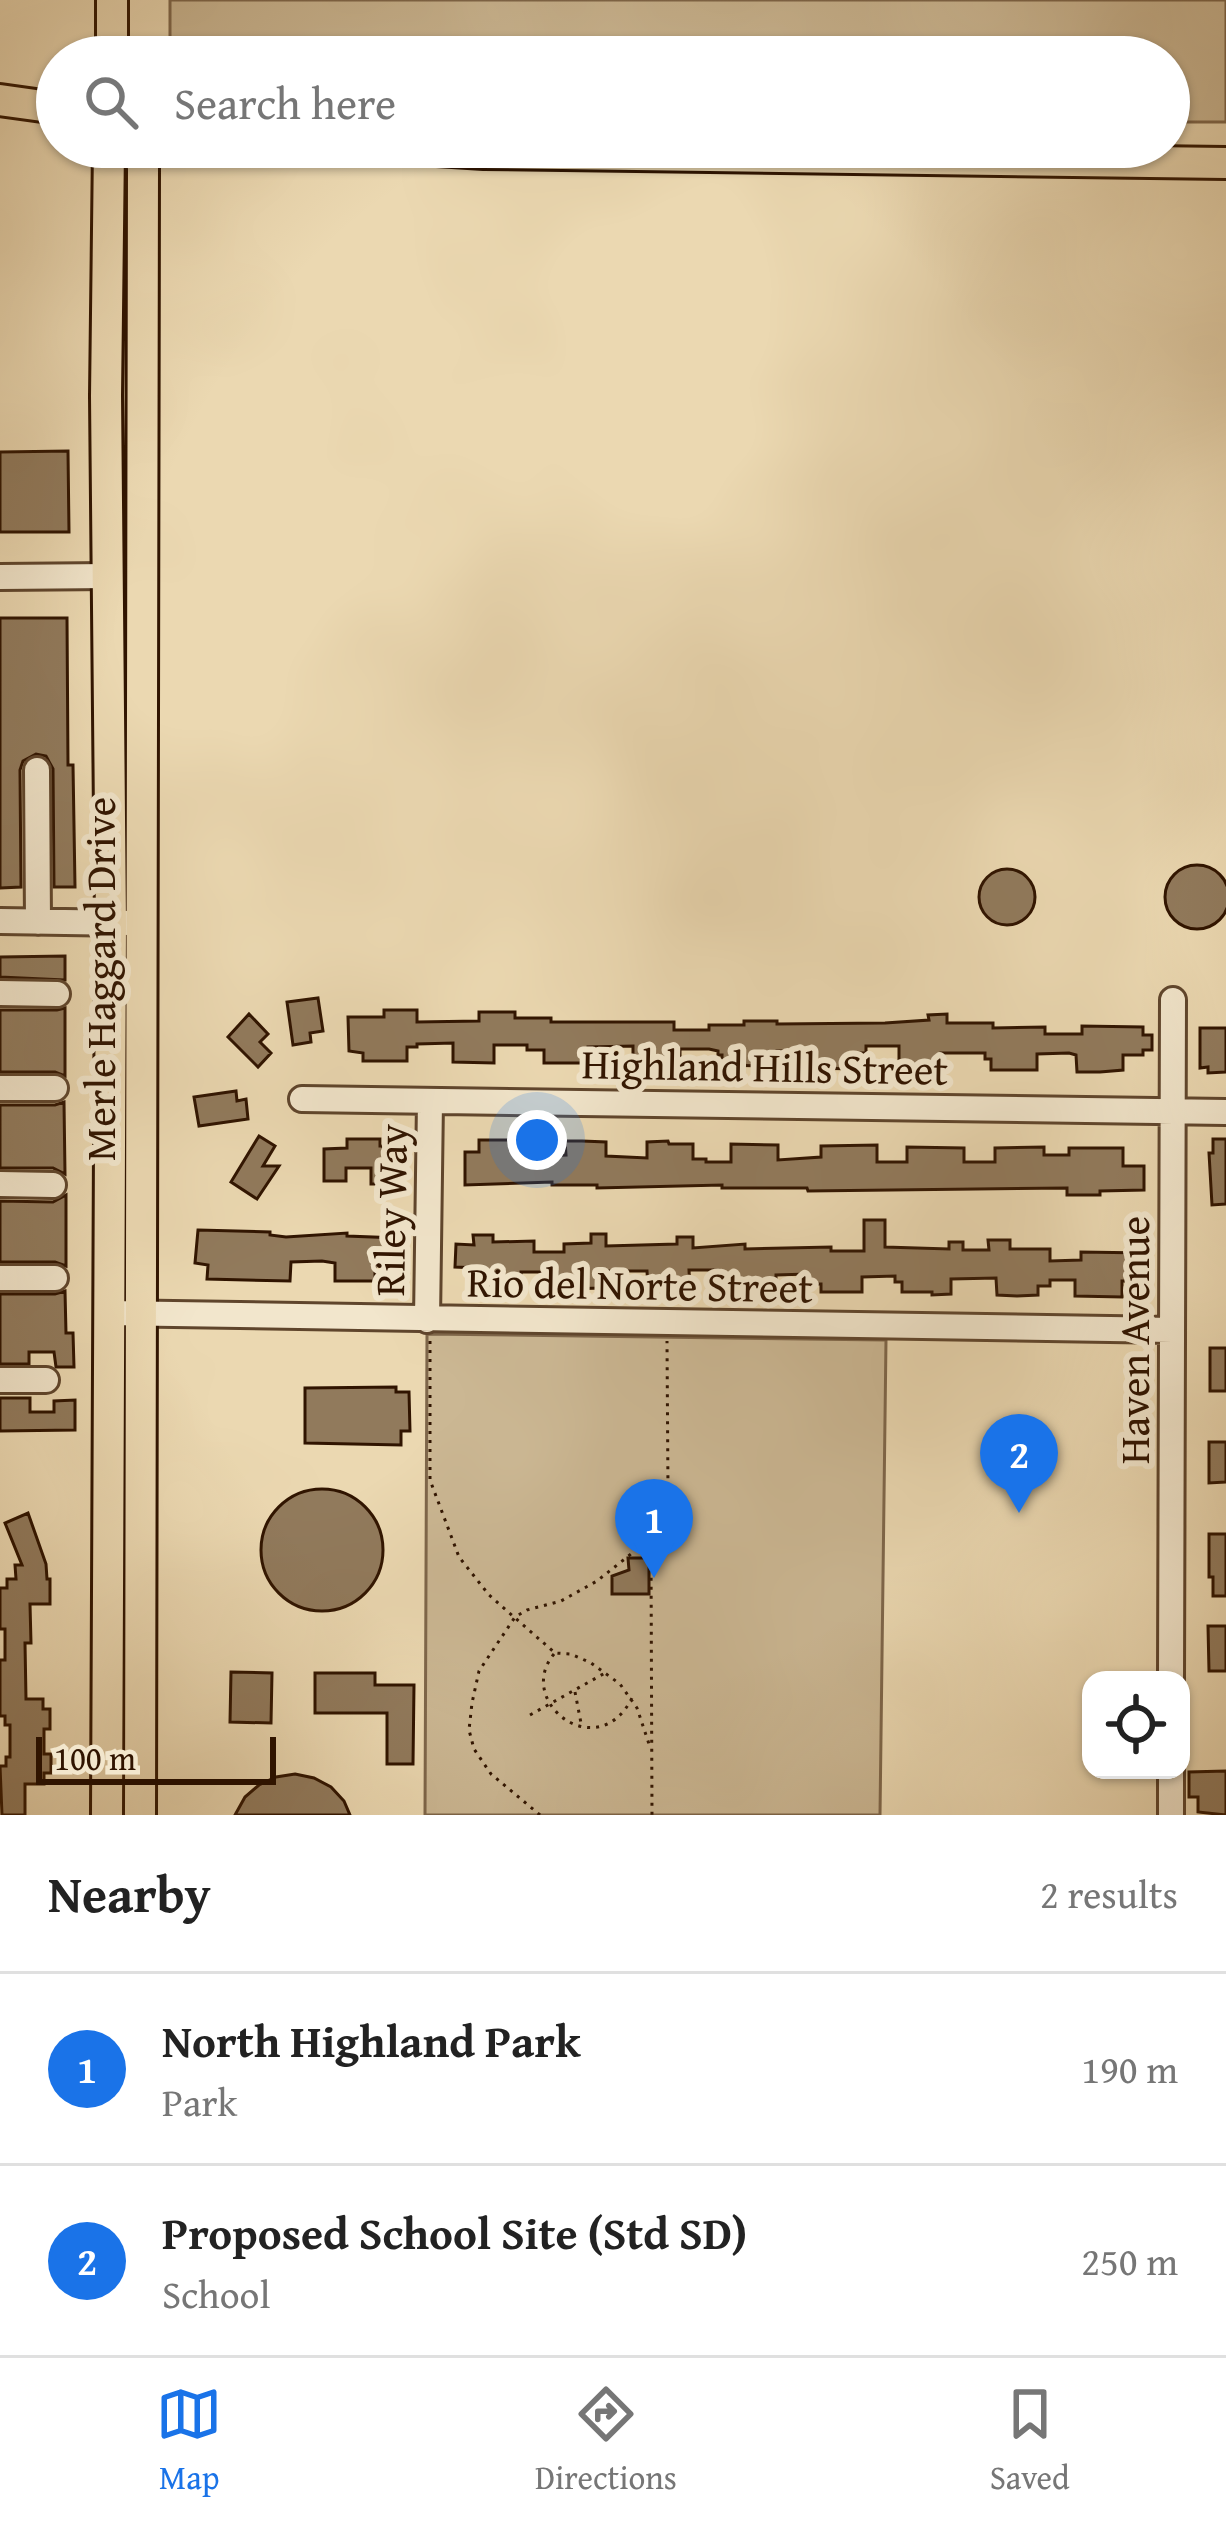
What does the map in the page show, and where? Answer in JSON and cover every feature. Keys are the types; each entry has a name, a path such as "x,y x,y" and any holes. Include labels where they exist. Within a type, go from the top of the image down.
{"main road":[{"path":"112,0 112,36"},
{"path":"0,100 36,105"},
{"path":"1190,163 1226,163"},
{"name":"Merle Haggard Drive","path":"109,168 109,576 141,1314 140,1815"},
{"name":"Merle Haggard Drive","path":"107,1815 108,1313 126,923 143,168"}],"street":[{"path":"0,577 109,576"},
{"path":"37,770 38,922"},
{"path":"0,921 126,923"},
{"path":"0,993 57,994"},
{"name":"Haven Avenue","path":"1171,1671 1173,1000"},
{"path":"0,1088 55,1088"},
{"name":"Highland Hills Street","path":"302,1099 1226,1112"},
{"name":"Riley Way","path":"429,1326 430,1101"},
{"path":"0,1184 53,1184"},
{"path":"0,1278 55,1278"},
{"name":"Rio del Norte Street","path":"108,1313 429,1326 1172,1330"},
{"path":"0,1380 46,1380"},
{"path":"1171,1779 1171,1815"}],"path":[{"path":"429,1326 430,1480 459,1557 489,1595 555,1653 571,1654 607,1672 632,1698 650,1747"},
{"path":"540,1815 491,1774 474,1749 470,1730 479,1671 514,1617 597,1581 640,1546 668,1490 667,1333"},
{"path":"640,1546 651,1556 652,1815"},
{"path":"555,1653 543,1679 549,1704 569,1724 606,1726 617,1720 632,1698"},
{"path":"530,1715 607,1672"},
{"path":"574,1690 582,1727"}],"shaded area":[{"path":"170,0 1226,0 1226,122 1190,122 1190,36 170,36"},
{"path":"427,1334 886,1340 880,1815 425,1815"}],"building":[{"path":"68,451 69,532 0,532 0,452"},
{"path":"0,618 67,618 75,887 54,887 53,769 46,756 36,754 23,761 20,770 21,887 0,888"},
{"path":"1185,868 1209,868 1226,885 1226,909 1209,926 1185,926 1168,909 1168,885"},
{"path":"1007,869 1027,877 1035,897 1027,917 1007,925 987,917 979,897 987,877"},
{"path":"65,956 65,980 0,977 0,957"},
{"path":"318,998 323,1031 310,1033 311,1042 293,1045 287,1002"},
{"path":"65,1008 65,1076 0,1072 0,1010"},
{"path":"384,1010 417,1010 417,1022 479,1021 479,1012 515,1012 515,1018 551,1018 551,1022 674,1022 674,1030 709,1030 709,1025 744,1025 744,1021 885,1023 947,1014 947,1023 1045,1027 1045,1034 1082,1034 1082,1026 1143,1027 1143,1035 1152,1035 1152,1050 1123,1055 1123,1070 1100,1072 1077,1072 1076,1055 1069,1053 1037,1054 1037,1070 991,1070 991,1059 985,1059 985,1053 941,1053 941,1069 899,1070 899,1046 866,1046 866,1053 855,1053 855,1069 810,1068 810,1051 764,1054 765,1066 722,1065 722,1055 709,1049 680,1049 680,1066 633,1066 633,1046 588,1047 588,1063 544,1063 544,1050 494,1045 494,1063 453,1062 453,1043 407,1047 407,1061 363,1061 363,1053 349,1051 348,1017 384,1017"},
{"path":"249,1014 268,1034 260,1042 271,1053 258,1067 228,1037"},
{"path":"1200,1028 1226,1028 1226,1072 1208,1073 1208,1067 1200,1068"},
{"path":"236,1091 237,1101 246,1099 248,1119 199,1126 194,1097"},
{"path":"64,1102 65,1174 53,1168 0,1168 0,1105"},
{"path":"259,1136 275,1146 263,1166 279,1166 257,1199 231,1182"},
{"path":"347,1139 380,1139 383,1150 392,1150 393,1184 371,1184 371,1168 346,1168 346,1181 324,1181 324,1149 347,1148"},
{"path":"1213,1139 1226,1139 1226,1204 1212,1205 1209,1153 1213,1153"},
{"path":"479,1140 519,1140 520,1157 566,1155 565,1141 582,1141 606,1142 606,1156 647,1158 647,1142 668,1141 693,1144 693,1159 706,1162 731,1162 731,1144 778,1145 778,1160 821,1157 821,1146 877,1145 877,1162 907,1162 907,1147 964,1148 964,1162 995,1162 995,1148 1044,1147 1044,1155 1069,1155 1069,1148 1123,1148 1123,1166 1144,1166 1144,1190 1067,1195 1067,1188 808,1191 722,1185 597,1188 552,1182 465,1185 465,1152 479,1152"},
{"path":"66,1195 66,1266 0,1262 0,1201 53,1202"},
{"path":"864,1220 885,1220 885,1247 949,1249 949,1242 963,1242 963,1250 989,1250 988,1240 1010,1240 1010,1249 1050,1249 1050,1261 1081,1260 1081,1252 1145,1253 1145,1281 1122,1281 1122,1297 1075,1296 1075,1280 1050,1280 1050,1286 1038,1286 1038,1295 1017,1296 997,1295 996,1278 951,1279 951,1294 932,1295 902,1292 902,1282 895,1282 895,1276 862,1277 862,1292 821,1292 821,1284 808,1284 808,1274 776,1275 776,1291 735,1291 735,1278 719,1278 719,1270 689,1270 690,1290 648,1290 647,1271 605,1271 605,1288 557,1289 557,1272 521,1272 521,1288 478,1289 478,1268 455,1267 456,1244 474,1245 473,1235 493,1235 493,1242 534,1241 534,1252 564,1252 564,1244 591,1243 591,1234 606,1234 606,1246 677,1244 677,1237 693,1237 693,1248 745,1244 745,1249 864,1251"},
{"path":"198,1230 398,1238 398,1264 375,1264 375,1281 335,1281 335,1263 322,1261 291,1262 290,1281 207,1279 208,1265 195,1263"},
{"path":"65,1291 66,1333 73,1333 74,1367 56,1367 54,1352 29,1352 29,1364 0,1364 0,1294"},
{"path":"1210,1348 1226,1348 1226,1391 1210,1391"},
{"path":"396,1387 396,1392 409,1392 410,1431 401,1431 401,1445 305,1443 305,1388"},
{"path":"0,1398 30,1398 30,1412 54,1412 54,1401 75,1400 75,1430 0,1431"},
{"path":"1209,1442 1226,1442 1226,1482 1209,1483"},
{"path":"322,1489 345,1494 365,1507 378,1527 383,1550 378,1573 365,1593 345,1606 322,1611 299,1606 279,1593 266,1573 261,1550 266,1527 279,1507 299,1494"},
{"path":"28,1513 50,1579 50,1604 30,1604 26,1699 43,1699 43,1709 50,1709 44,1754 51,1754 51,1773 44,1773 44,1784 25,1784 25,1815 2,1815 0,1766 6,1766 6,1757 10,1757 10,1725 0,1716 5,1629 0,1629 0,1588 7,1588 7,1579 16,1579 15,1565 22,1565 5,1523"},
{"path":"1209,1534 1226,1534 1226,1596 1213,1596"},
{"path":"628,1558 649,1558 649,1594 612,1594 612,1576 629,1570"},
{"path":"1208,1626 1226,1626 1226,1671 1209,1671"},
{"path":"231,1672 272,1673 271,1723 230,1722"},
{"path":"315,1673 375,1673 375,1685 414,1685 413,1764 387,1764 387,1713 315,1713"},
{"path":"1226,1771 1226,1815 1198,1812 1198,1797 1189,1797 1190,1772"},
{"path":"295,1774 331,1787 350,1815 235,1815 259,1785"}],"place":[{"name":"Proposed School Site (Std SD)","path":"1019,1513"},
{"name":"North Highland Park","path":"654,1578"}]}
